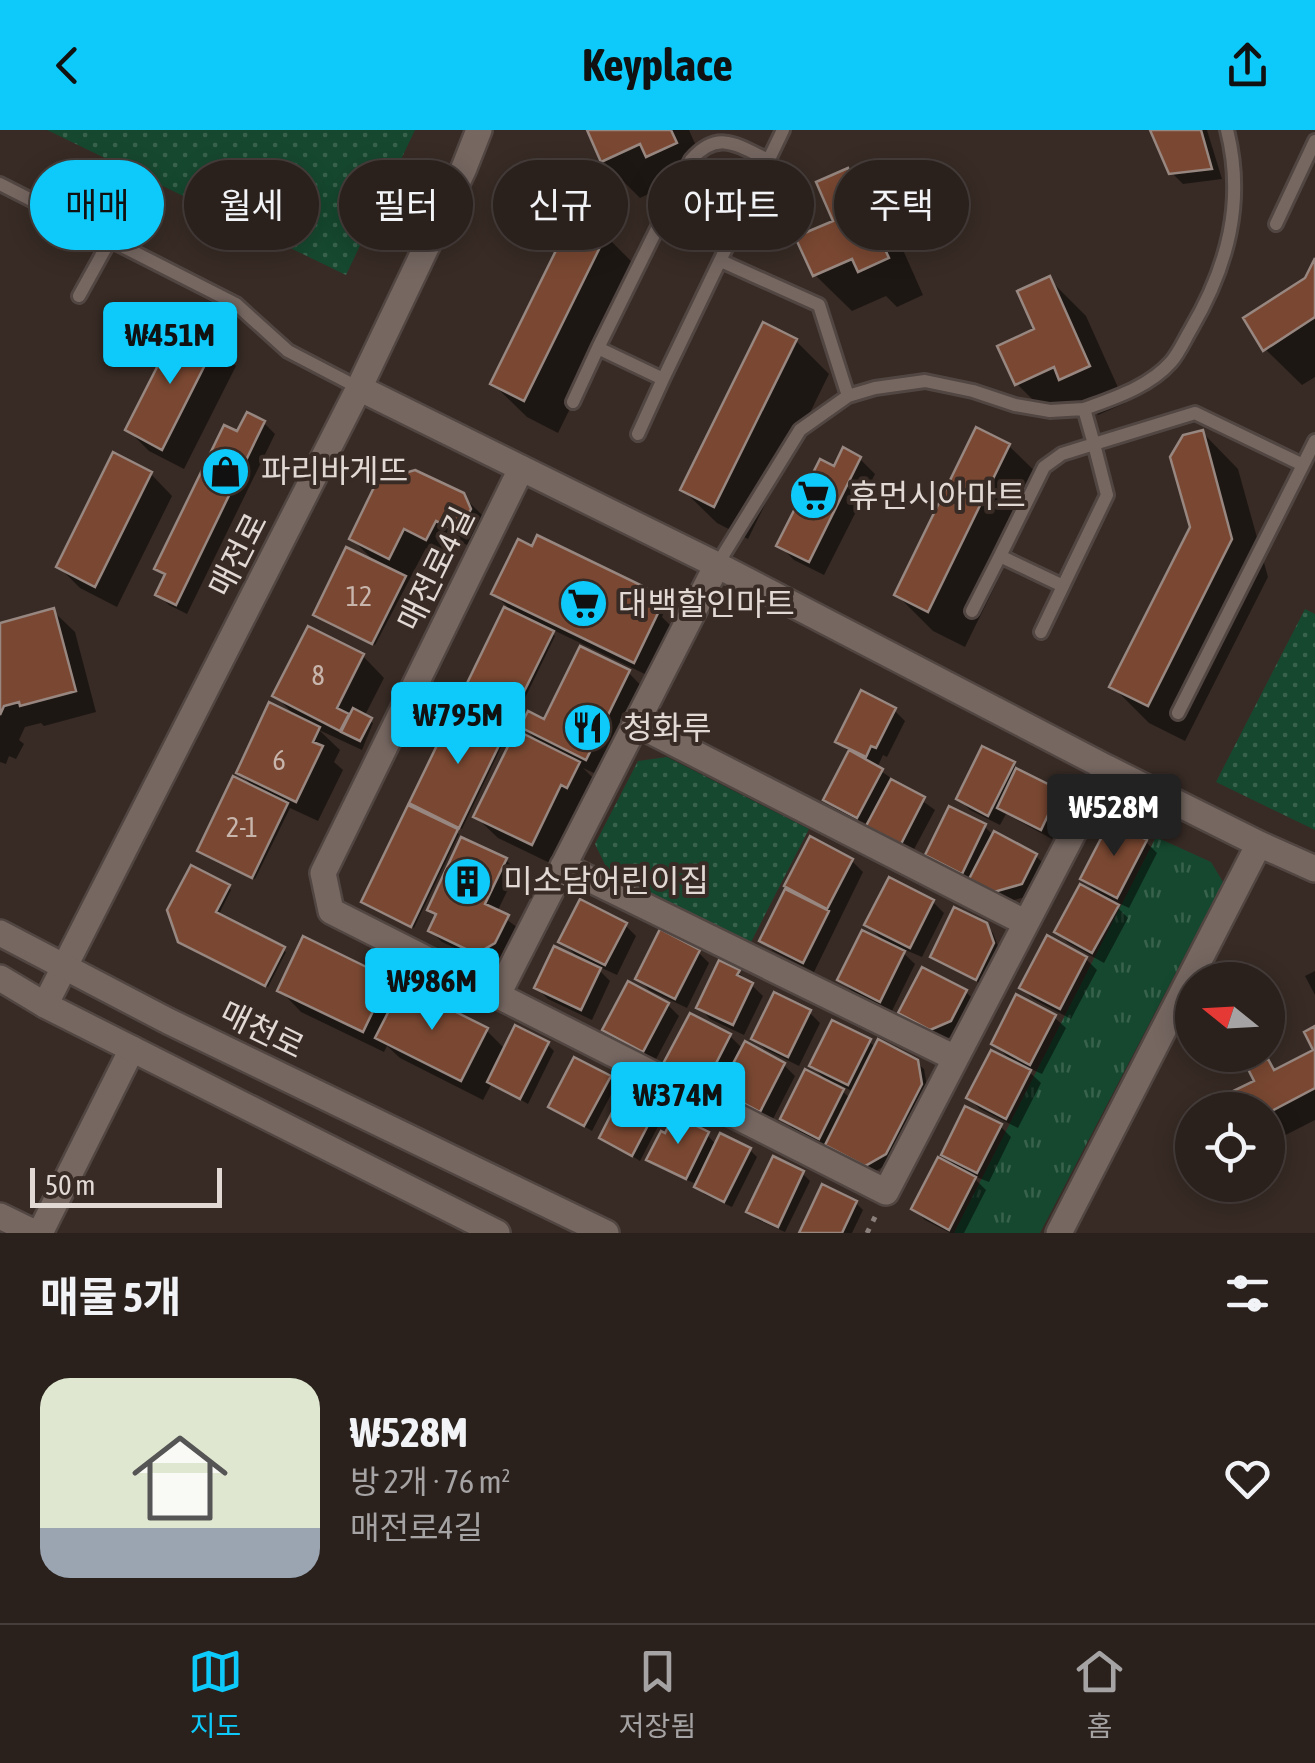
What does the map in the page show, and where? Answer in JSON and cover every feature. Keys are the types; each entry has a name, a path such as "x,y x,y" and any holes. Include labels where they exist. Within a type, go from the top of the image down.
{"street":[{"name":"매전로","path":"45,1004 359,388 479,130"},
{"path":"359,388 717,565 1258,844 1315,869"},
{"name":"매전로4길","path":"521,469 323,873 331,910 497,996 886,1192 1108,768"},
{"path":"497,996 717,565"},
{"path":"635,724 1026,923"},
{"path":"1060,1233 1258,844"},
{"path":"563,866 955,1058"},
{"name":"매천로","path":"0,933 168,1021 606,1233"},
{"path":"0,978 490,1231"},
{"path":"0,1216 37,1233 132,1049"}],"lane":[{"path":"691,160 711,140 726,140 768,160 783,130"},
{"path":"717,565 800,430 848,396 925,381 1050,411 1084,409 1131,392 1171,362 1210,296 1229,245 1235,202 1233,155 1226,130"},
{"path":"1276,224 1315,141"},
{"path":"0,184 30,199"},
{"path":"573,402 648,247"},
{"path":"79,296 104,250"},
{"path":"130,250 236,304 288,351 359,388"},
{"path":"638,434 726,250"},
{"path":"721,261 819,305 848,396"},
{"path":"598,348 663,380"},
{"path":"1041,632 1107,495 1084,409"},
{"path":"972,611 1044,467 1062,454 1194,413 1303,465"},
{"path":"1178,713 1315,441"},
{"path":"1000,556 1064,584"}],"green space":[{"path":"47,130 415,130 401,160 339,160 339,250 358,250 346,275 294,250 319,250 319,160 184,160 184,196 164,187 164,160 109,160"},
{"path":"1305,609 1315,614 1315,830 1216,782"},
{"path":"667,757 809,829 750,944 609,873 595,844 638,761"},
{"path":"1156,837 1211,862 1223,882 1181,962 1175,962 1175,974 1040,1233 954,1233"}],"building":[{"path":"587,130 671,130 677,143 646,157 640,144 600,160"},
{"path":"1150,130 1201,130 1212,169 1169,174"},
{"path":"834,174 834,250 885,250 889,258 858,272 852,259 813,276 801,250 814,250 814,229 833,221 816,182"},
{"path":"556,250 599,250 524,401 490,384"},
{"path":"1315,258 1315,317 1263,351 1243,318 1305,278"},
{"path":"1050,276 1090,366 1059,380 1054,367 1015,385 997,346 1034,329 1017,291"},
{"path":"763,322 797,339 714,507 680,490"},
{"path":"179,324 216,343 162,450 125,430"},
{"path":"247,412 265,421 176,605 155,595 165,574 154,569 224,425 237,431"},
{"path":"976,427 1010,444 928,612 894,595"},
{"path":"1203,430 1232,539 1148,706 1109,687 1190,527 1170,457 1183,435"},
{"path":"843,447 861,457 809,562 776,546 820,459 834,466"},
{"path":"113,452 152,472 95,587 56,567"},
{"path":"415,470 464,493 471,509 459,532 436,521 426,540 404,529 389,559 349,539 377,481"},
{"path":"537,535 653,591 646,604 659,611 634,663 491,594 518,539 532,546"},
{"path":"346,547 406,576 372,644 313,615"},
{"path":"504,607 554,631 506,728 457,704"},
{"path":"54,608 76,691 20,706 19,702 4,706 0,715 0,623"},
{"path":"308,626 364,654 337,708 349,714 340,731 272,696"},
{"path":"580,646 630,670 586,760 520,727 528,711 544,719"},
{"path":"861,690 896,708 876,748 871,746 866,757 835,742"},
{"path":"269,702 320,727 313,742 323,746 296,802 236,773"},
{"path":"456,706 506,731 459,828 409,803"},
{"path":"353,708 372,718 360,741 341,732"},
{"path":"516,730 580,762 567,788 561,785 532,845 473,817"},
{"path":"982,746 1015,762 988,816 956,799"},
{"path":"849,750 883,769 857,818 823,800"},
{"path":"1016,768 1060,790 1041,830 997,808"},
{"path":"233,776 288,803 252,878 197,851"},
{"path":"891,779 925,797 901,844 866,826"},
{"path":"408,805 458,829 411,927 361,902"},
{"path":"949,806 986,824 962,874 925,855"},
{"path":"1110,821 1147,840 1117,898 1080,879"},
{"path":"994,831 1037,854 1022,884 994,892 969,879"},
{"path":"810,836 853,859 827,909 784,886"},
{"name":"미소담어린이집","path":"461,837 507,858 485,904 509,915 495,943 476,954 428,931 436,914 427,910"},
{"path":"191,865 230,885 216,912 285,947 265,986 178,942 167,910"},
{"path":"889,877 934,900 910,948 864,925"},
{"path":"1080,884 1119,905 1092,953 1054,932"},
{"path":"785,889 829,911 803,963 759,941"},
{"path":"580,899 627,923 605,965 558,942"},
{"path":"954,907 987,923 994,943 976,980 930,957"},
{"path":"660,929 700,950 675,999 635,979"},
{"path":"862,930 905,951 880,1002 837,980"},
{"path":"1047,935 1087,957 1060,1009 1019,988"},
{"path":"303,936 389,978 363,1032 277,991"},
{"path":"554,946 601,968 581,1010 534,988"},
{"path":"719,960 740,970 737,975 753,983 733,1025 696,1008"},
{"path":"922,967 967,990 951,1021 930,1030 898,1013"},
{"path":"628,981 669,1003 643,1052 602,1030"},
{"path":"402,985 488,1028 461,1081 375,1038"},
{"path":"774,992 811,1010 788,1057 751,1039"},
{"path":"1016,994 1056,1015 1030,1065 991,1044"},
{"path":"690,1013 731,1034 706,1083 664,1062"},
{"path":"832,1020 871,1039 848,1085 809,1066"},
{"path":"515,1025 549,1042 520,1099 487,1082"},
{"path":"1315,1026 1315,1088 1285,1104 1285,1092 1231,1092 1254,1081 1250,1072 1285,1072 1285,1064 1313,1050 1304,1032"},
{"path":"878,1039 918,1060 922,1084 886,1154 865,1166 825,1145"},
{"path":"745,1041 785,1063 760,1112 719,1090"},
{"path":"991,1050 1031,1070 1006,1119 966,1098"},
{"path":"574,1057 611,1076 584,1126 548,1107"},
{"path":"805,1069 844,1089 819,1139 780,1119"},
{"path":"626,1085 660,1102 632,1156 599,1138"},
{"path":"965,1106 1002,1124 977,1173 941,1155"},
{"path":"674,1115 709,1132 686,1179 646,1160"},
{"path":"720,1133 751,1148 724,1202 694,1187"},
{"path":"773,1156 804,1171 778,1227 746,1212"},
{"path":"938,1157 976,1177 949,1230 911,1209"},
{"path":"822,1184 857,1201 842,1233 799,1233"}],"place":[{"name":"파리바게뜨","path":"226,471"},
{"name":"휴먼시아마트","path":"814,496"},
{"name":"대백할인마트","path":"583,604"},
{"name":"청화루","path":"588,728"},
{"name":"미소담어린이집","path":"468,881"}]}
